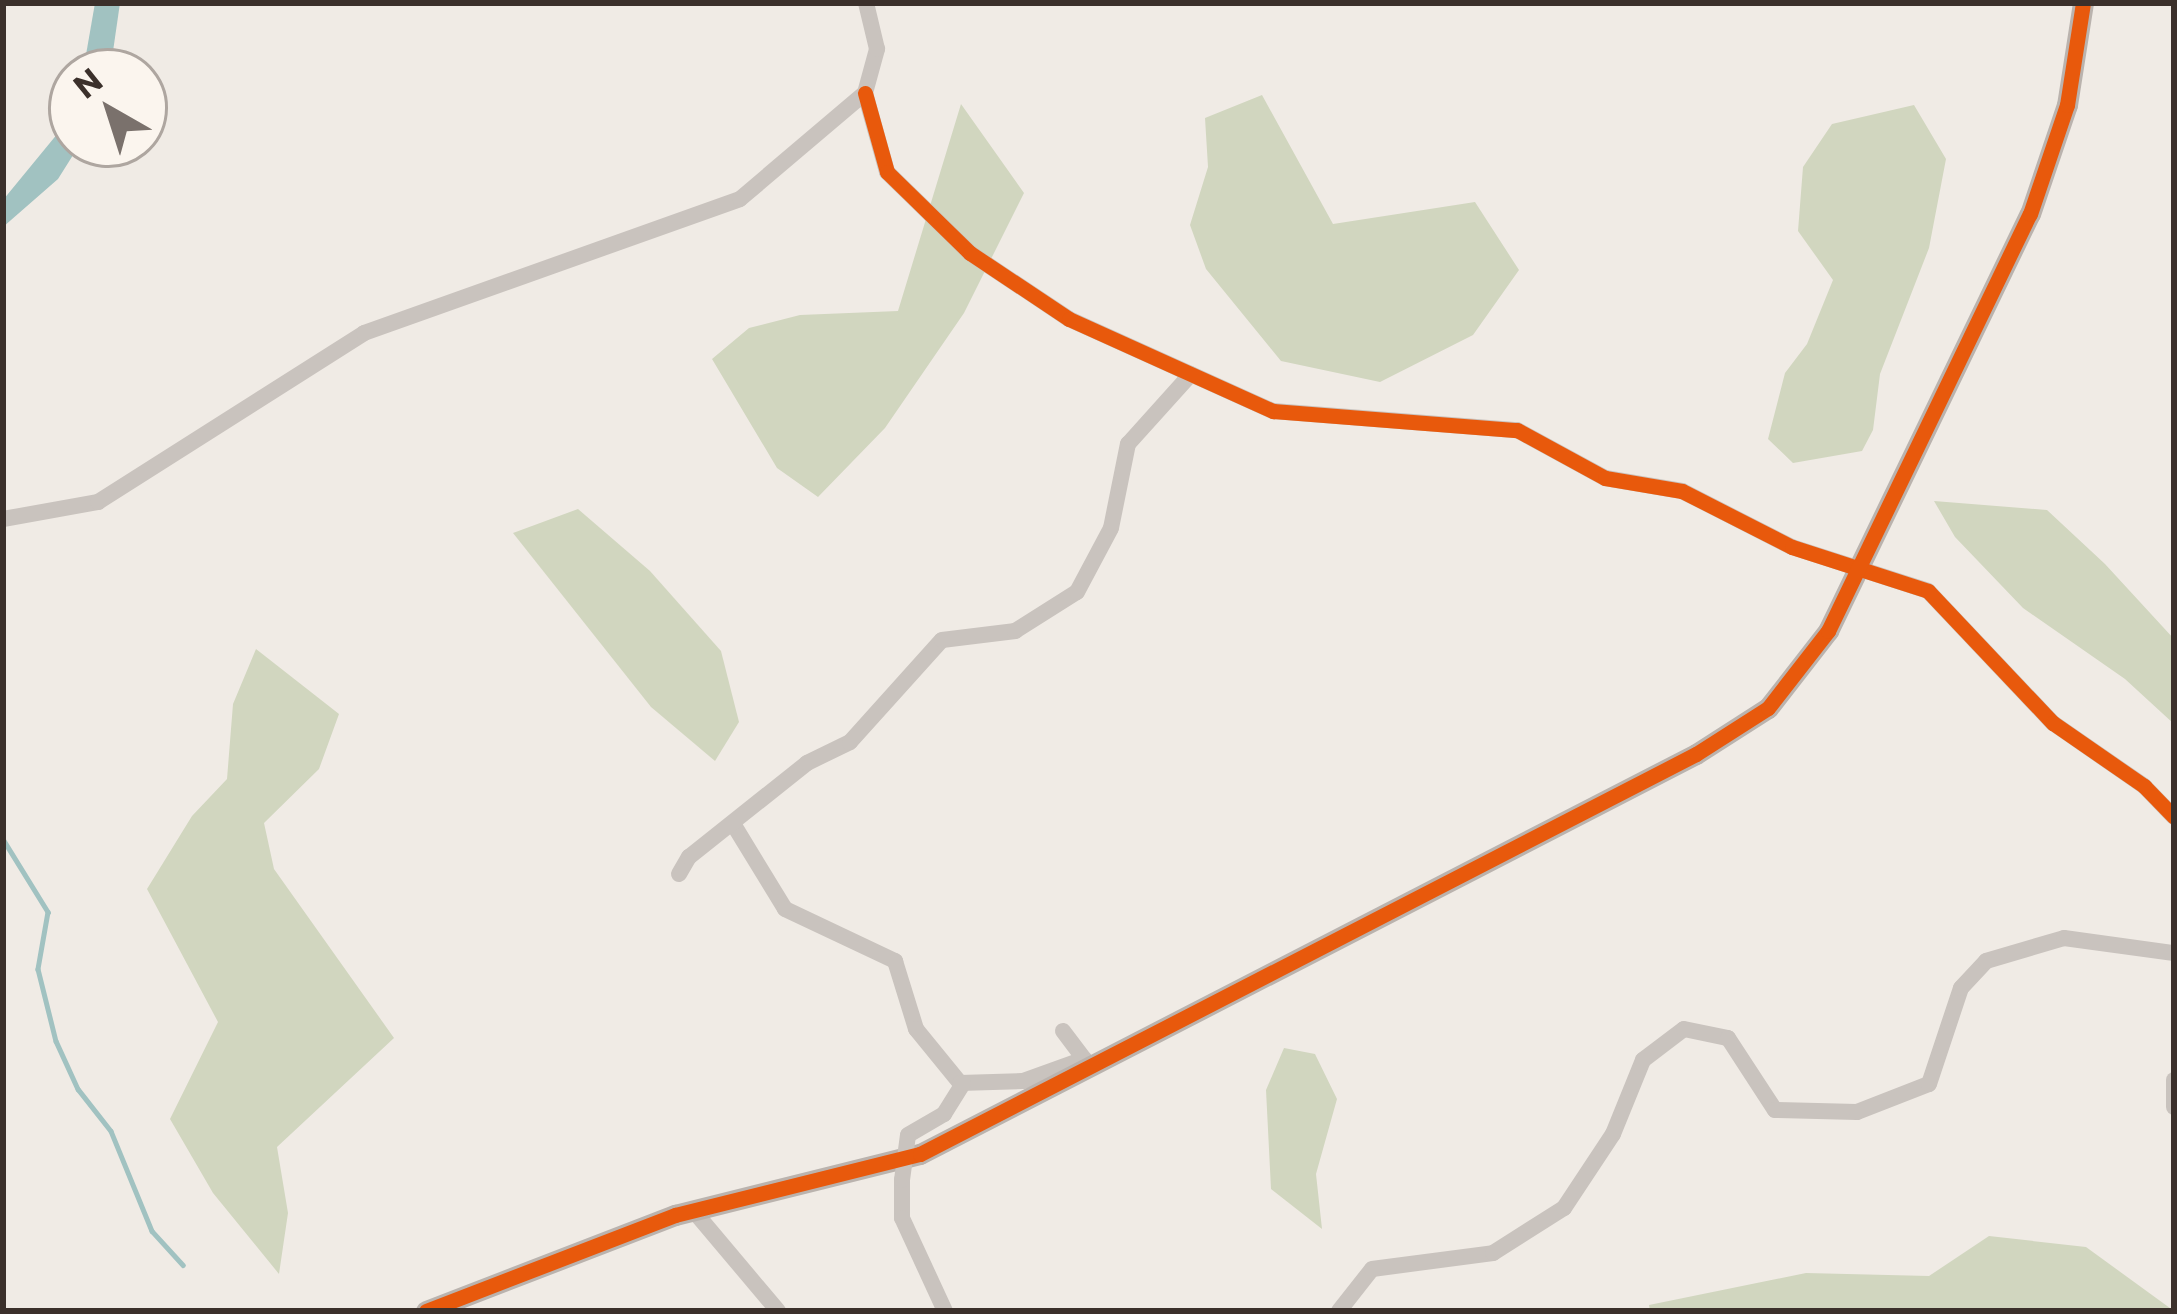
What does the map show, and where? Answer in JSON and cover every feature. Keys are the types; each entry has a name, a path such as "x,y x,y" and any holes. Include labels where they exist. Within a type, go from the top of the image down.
{"street":[{"path":"866,3 877,49 865,93 887,172 970,253 1069,319 1300,416 1517,430 1605,478 1682,491 1772,538 1941,601 2053,723 2144,786 2174,817"},
{"path":"426,1311 693,1210 896,1163 1738,730 1805,670 2037,196 2071,88 2083,3"},
{"path":"3,519 98,502 364,333 717,210 779,170 865,93"},
{"path":"679,874 689,857 735,827 807,763 850,742 942,640 1015,632 1077,592 1111,528 1128,444 1191,374"},
{"path":"735,827 785,909 896,961 919,1036 963,1084"},
{"path":"1339,1311 1372,1269 1493,1253 1564,1208 1612,1134 1643,1060 1684,1028 1703,1028 1736,1045 1775,1110 1857,1112 1929,1084 1961,988 1996,956 2064,938 2174,953"},
{"path":"1063,1031 1087,1064"},
{"path":"963,1084 1023,1081 1087,1064"},
{"path":"2174,1080 2174,1107"},
{"path":"945,1311 902,1218 902,1180 908,1136 944,1114 963,1084"},
{"path":"693,1210 778,1311"}],"green space":[{"path":"1262,95 1333,224 1475,202 1519,270 1473,335 1380,382 1281,361 1206,269 1190,225 1208,167 1205,118"},
{"path":"961,104 1024,193 964,313 885,428 818,497 777,468 712,359 749,328 800,315 898,311"},
{"path":"1914,105 1946,159 1929,248 1880,374 1873,430 1862,451 1793,463 1768,439 1785,373 1807,344 1833,280 1798,231 1803,167 1832,124"},
{"path":"1934,501 2047,510 2174,639 2174,724 2125,679 2023,608 1955,537"},
{"path":"578,509 650,571 721,651 739,722 715,761 651,707 513,533"},
{"path":"256,649 339,714 319,769 264,823 274,869 394,1038 277,1147 288,1213 279,1274 213,1193 170,1119 218,1022 147,889 192,816 227,779 233,704"},
{"path":"1284,1048 1315,1054 1337,1099 1316,1174 1322,1229 1271,1189 1266,1090"},
{"path":"1989,1236 2086,1247 2174,1311 1650,1311 1649,1305 1806,1273 1929,1276"}],"water":[{"path":"95,3 120,3 113,48 87,48"},
{"path":"48,145 48,168 65,168 58,179 3,227 3,200"}],"waterway":[{"path":"3,839 48,912 38,969 56,1041 78,1089 111,1131 152,1231 183,1265"}],"cycle path":[{"path":"426,1311 675,1215 920,1154 1696,754 1768,708 1828,631 2030,214 2067,105 2083,3"},
{"path":"865,93 887,172 970,253 1069,319 1273,411 1517,430 1605,478 1682,491 1792,547 1928,591 2053,723 2144,786 2174,817"}]}
